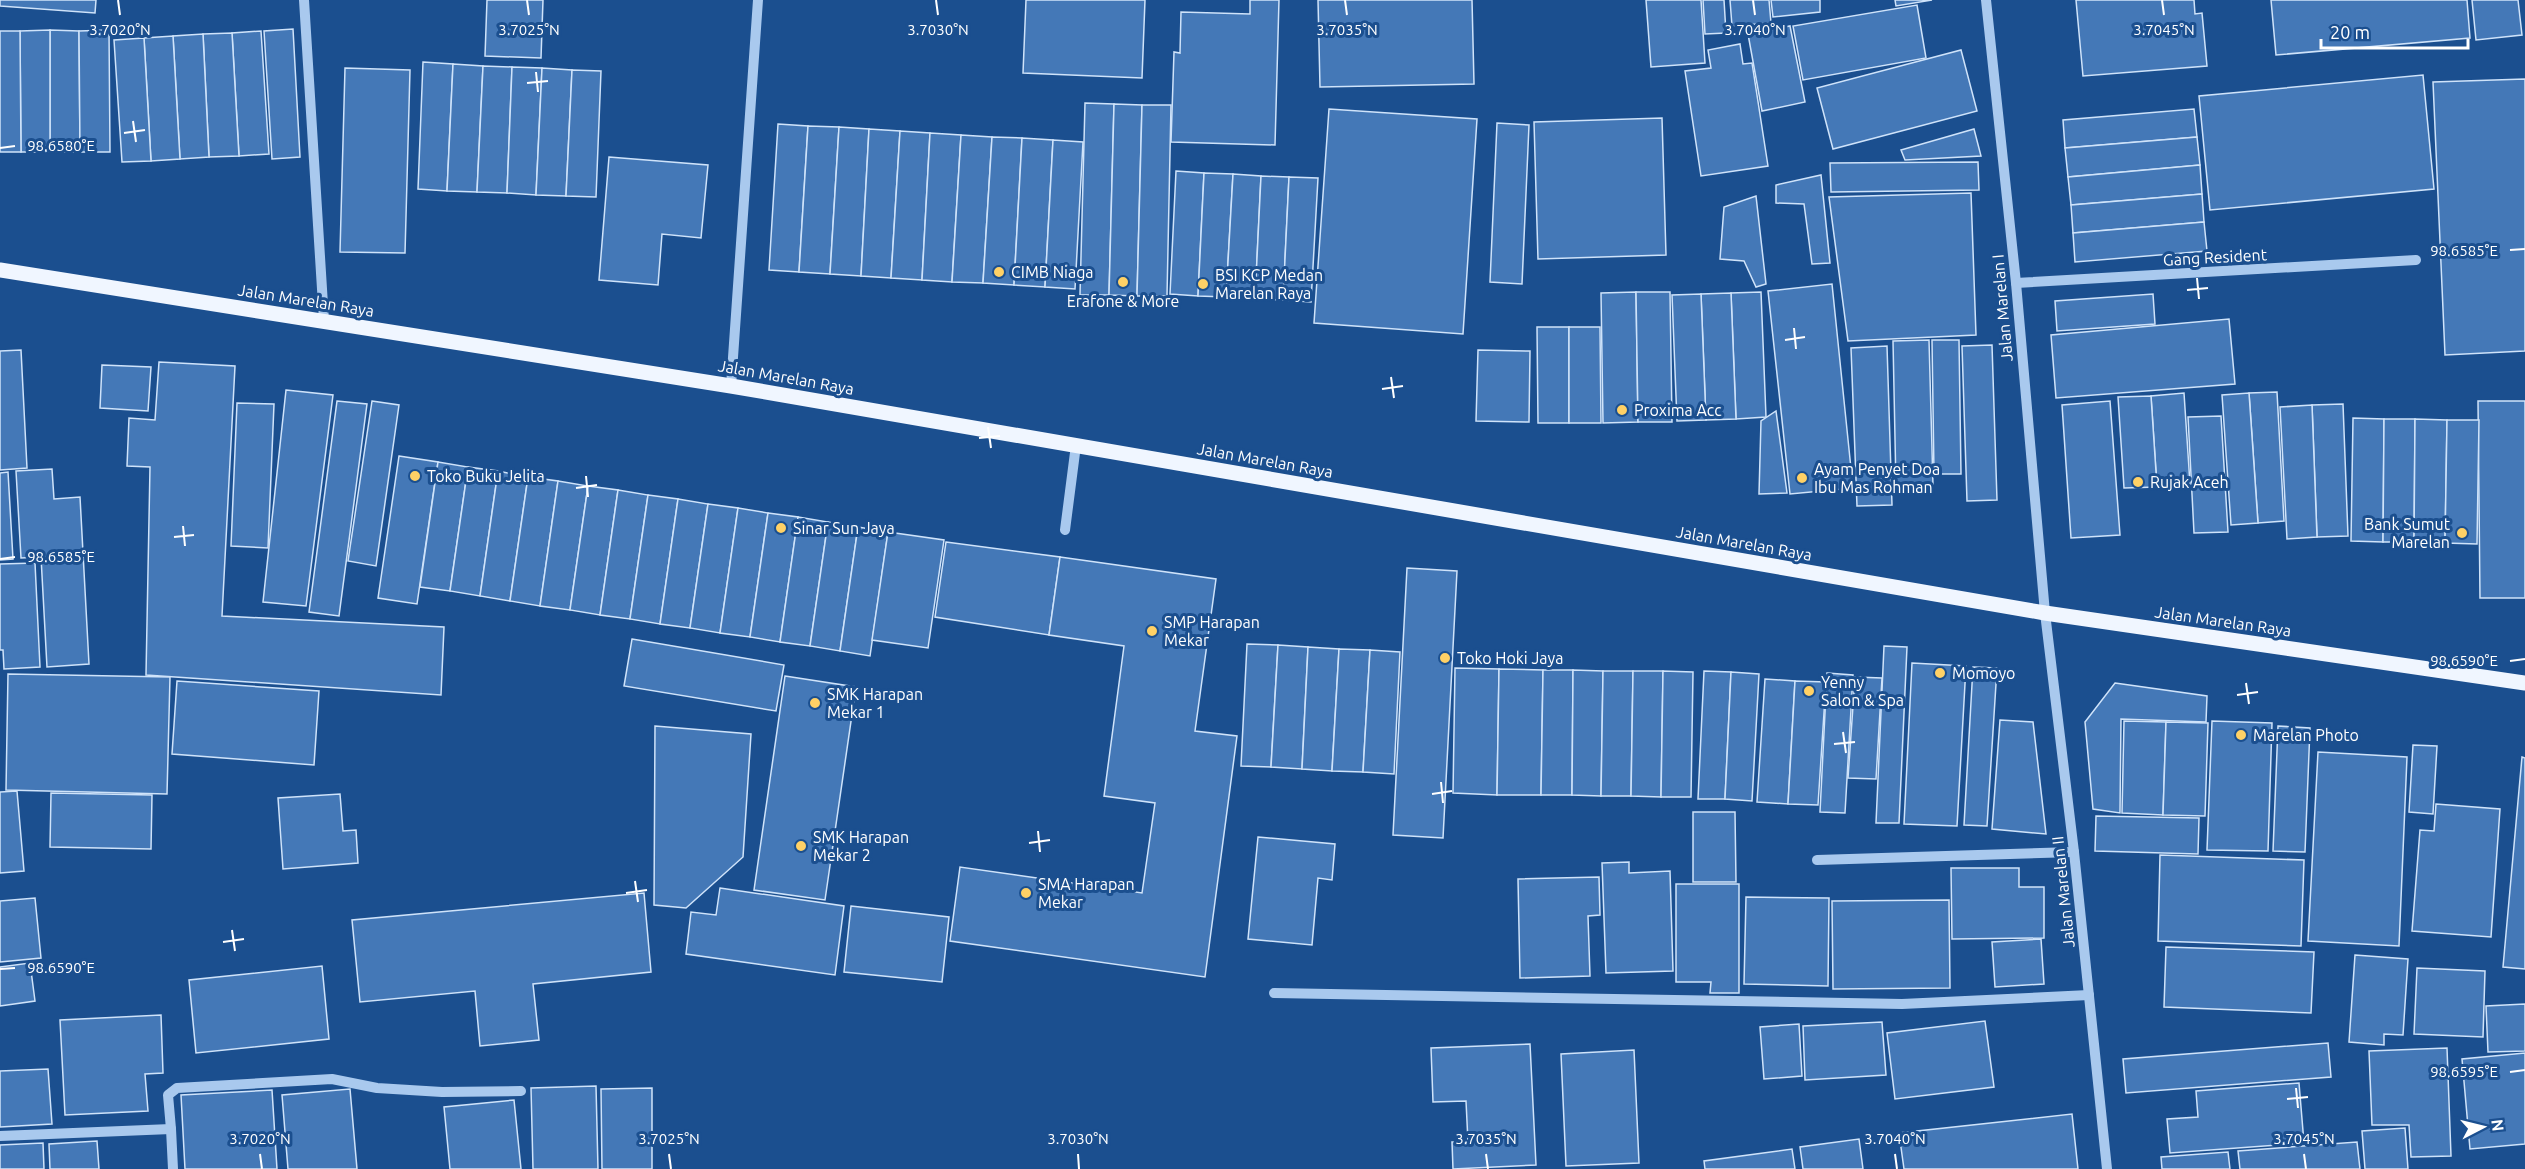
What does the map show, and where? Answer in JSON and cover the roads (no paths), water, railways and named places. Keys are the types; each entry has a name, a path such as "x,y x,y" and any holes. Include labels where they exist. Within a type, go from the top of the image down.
{"main road":[{"name":"Jalan Marelan Raya","path":"0,270 731,386 2045,613 2525,683"}],"street":[{"path":"304,0 324,321"},
{"path":"731,386 758,0"},
{"name":"Jalan Marelan I","path":"1986,0 2016,283 2045,613"},
{"name":"Gang Resident","path":"2016,283 2416,260"},
{"path":"1065,530 1076,446"},
{"name":"Jalan Marelan II","path":"2045,613 2074,852 2106,1169"},
{"path":"1817,860 2074,852"},
{"path":"1274,993 1902,1004 2089,995"},
{"path":"173,1169 168,1095 177,1088 332,1079 377,1088 442,1092 521,1091"},
{"path":"0,1136 171,1129"}],"place":[{"name":"CIMB Niaga","path":"999,272"},
{"name":"Erafone & More","path":"1123,282"},
{"name":"BSI KCP Medan Marelan Raya","path":"1203,284"},
{"name":"Proxima Acc","path":"1622,410"},
{"name":"Toko Buku Jelita","path":"415,476"},
{"name":"Ayam Penyet Doa Ibu Mas Rohman","path":"1802,478"},
{"name":"Rujak Aceh","path":"2138,482"},
{"name":"Sinar Sun Jaya","path":"781,528"},
{"name":"Bank Sumut Marelan","path":"2462,533"},
{"name":"SMP Harapan Mekar","path":"1152,631"},
{"name":"Toko Hoki Jaya","path":"1445,658"},
{"name":"Momoyo","path":"1940,673"},
{"name":"Yenny Salon & Spa","path":"1809,691"},
{"name":"SMK Harapan Mekar 1","path":"815,703"},
{"name":"Marelan Photo","path":"2241,735"},
{"name":"SMK Harapan Mekar 2","path":"801,846"},
{"name":"SMA Harapan Mekar","path":"1026,893"}]}
